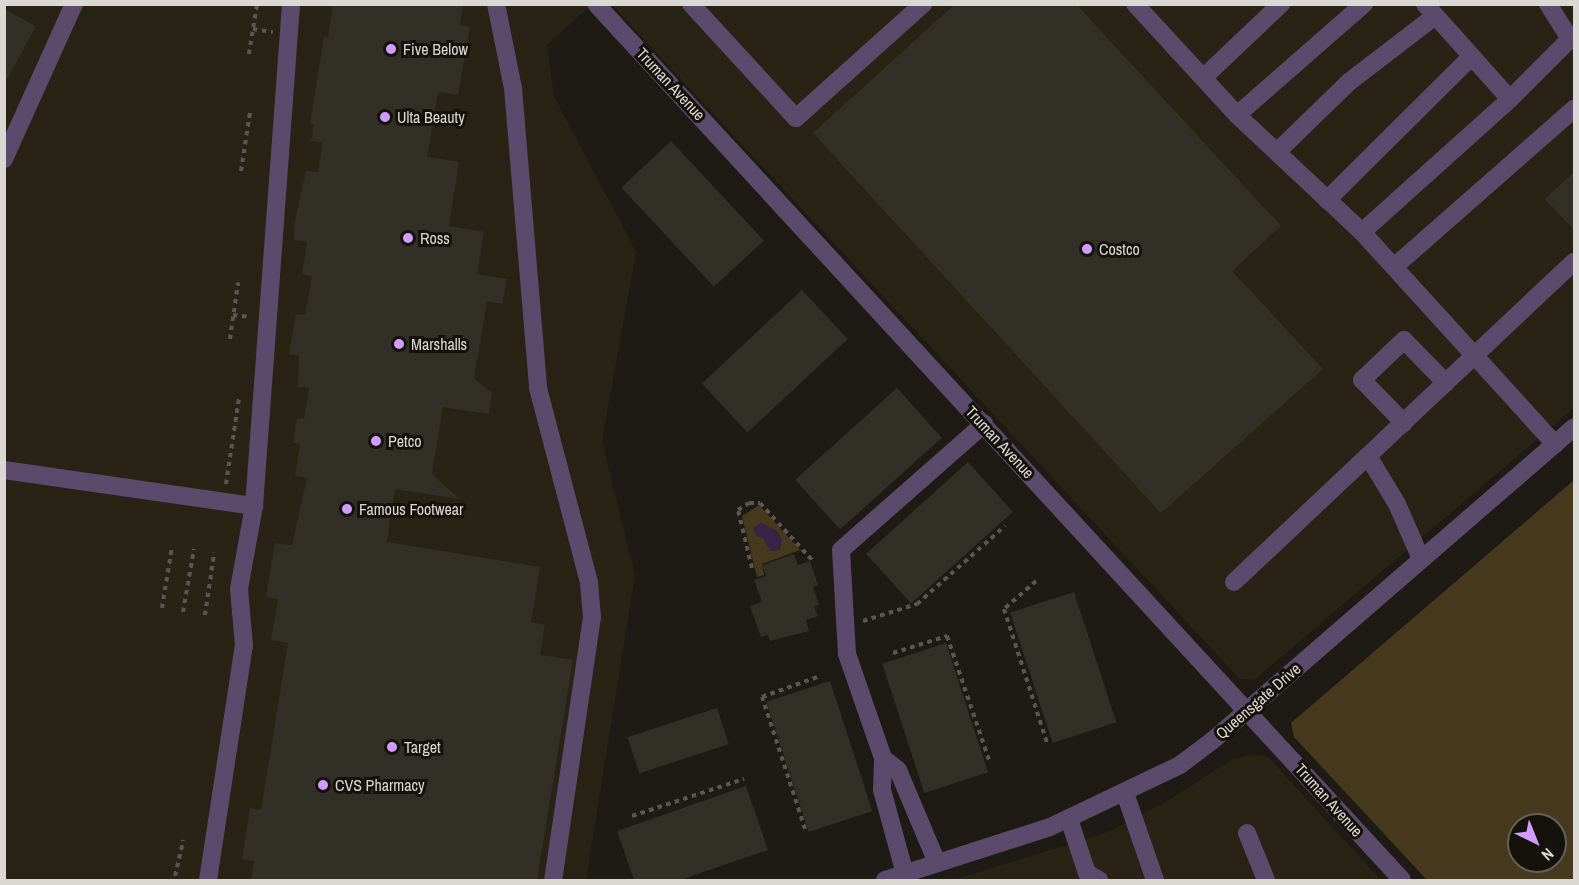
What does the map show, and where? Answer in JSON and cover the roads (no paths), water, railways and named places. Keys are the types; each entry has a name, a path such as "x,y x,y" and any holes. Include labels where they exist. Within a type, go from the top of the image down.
{"street":[{"path":"4,159 11,125 74,4"},
{"path":"208,880 244,646 239,590 254,506 291,4"},
{"path":"496,4 513,88 538,388 588,583 592,617 553,880"},
{"name":"Truman Avenue","path":"596,4 1402,880"},
{"path":"691,4 796,118 923,4"},
{"path":"1135,4 1237,115 1362,232 1555,444"},
{"path":"1203,78 1281,4"},
{"path":"1237,115 1364,4"},
{"path":"1362,232 1510,99 1570,39 1548,4"},
{"path":"1277,152 1349,82 1430,10 1510,99"},
{"path":"1327,200 1472,56"},
{"path":"1394,267 1575,109"},
{"path":"1234,582 1575,262"},
{"path":"1404,423 1362,380 1404,340 1446,383"},
{"path":"905,874 882,790 883,758 847,654 841,550 984,424"},
{"name":"Queensgate Drive","path":"885,880 1069,819 1180,765 1247,711 1575,428"},
{"path":"1368,456 1397,504 1421,559"},
{"path":"4,470 254,506"},
{"path":"883,758 898,770 938,863"},
{"path":"1125,793 1155,880"},
{"path":"1069,819 1091,878"},
{"path":"1247,833 1266,880"}],"place":[{"name":"Five Below","path":"391,49"},
{"name":"Ulta Beauty","path":"385,117"},
{"name":"Ross","path":"408,238"},
{"name":"Costco","path":"1087,249"},
{"name":"Marshalls","path":"399,344"},
{"name":"Petco","path":"376,441"},
{"name":"Famous Footwear","path":"347,509"},
{"name":"Target","path":"392,747"},
{"name":"CVS Pharmacy","path":"323,785"}]}
